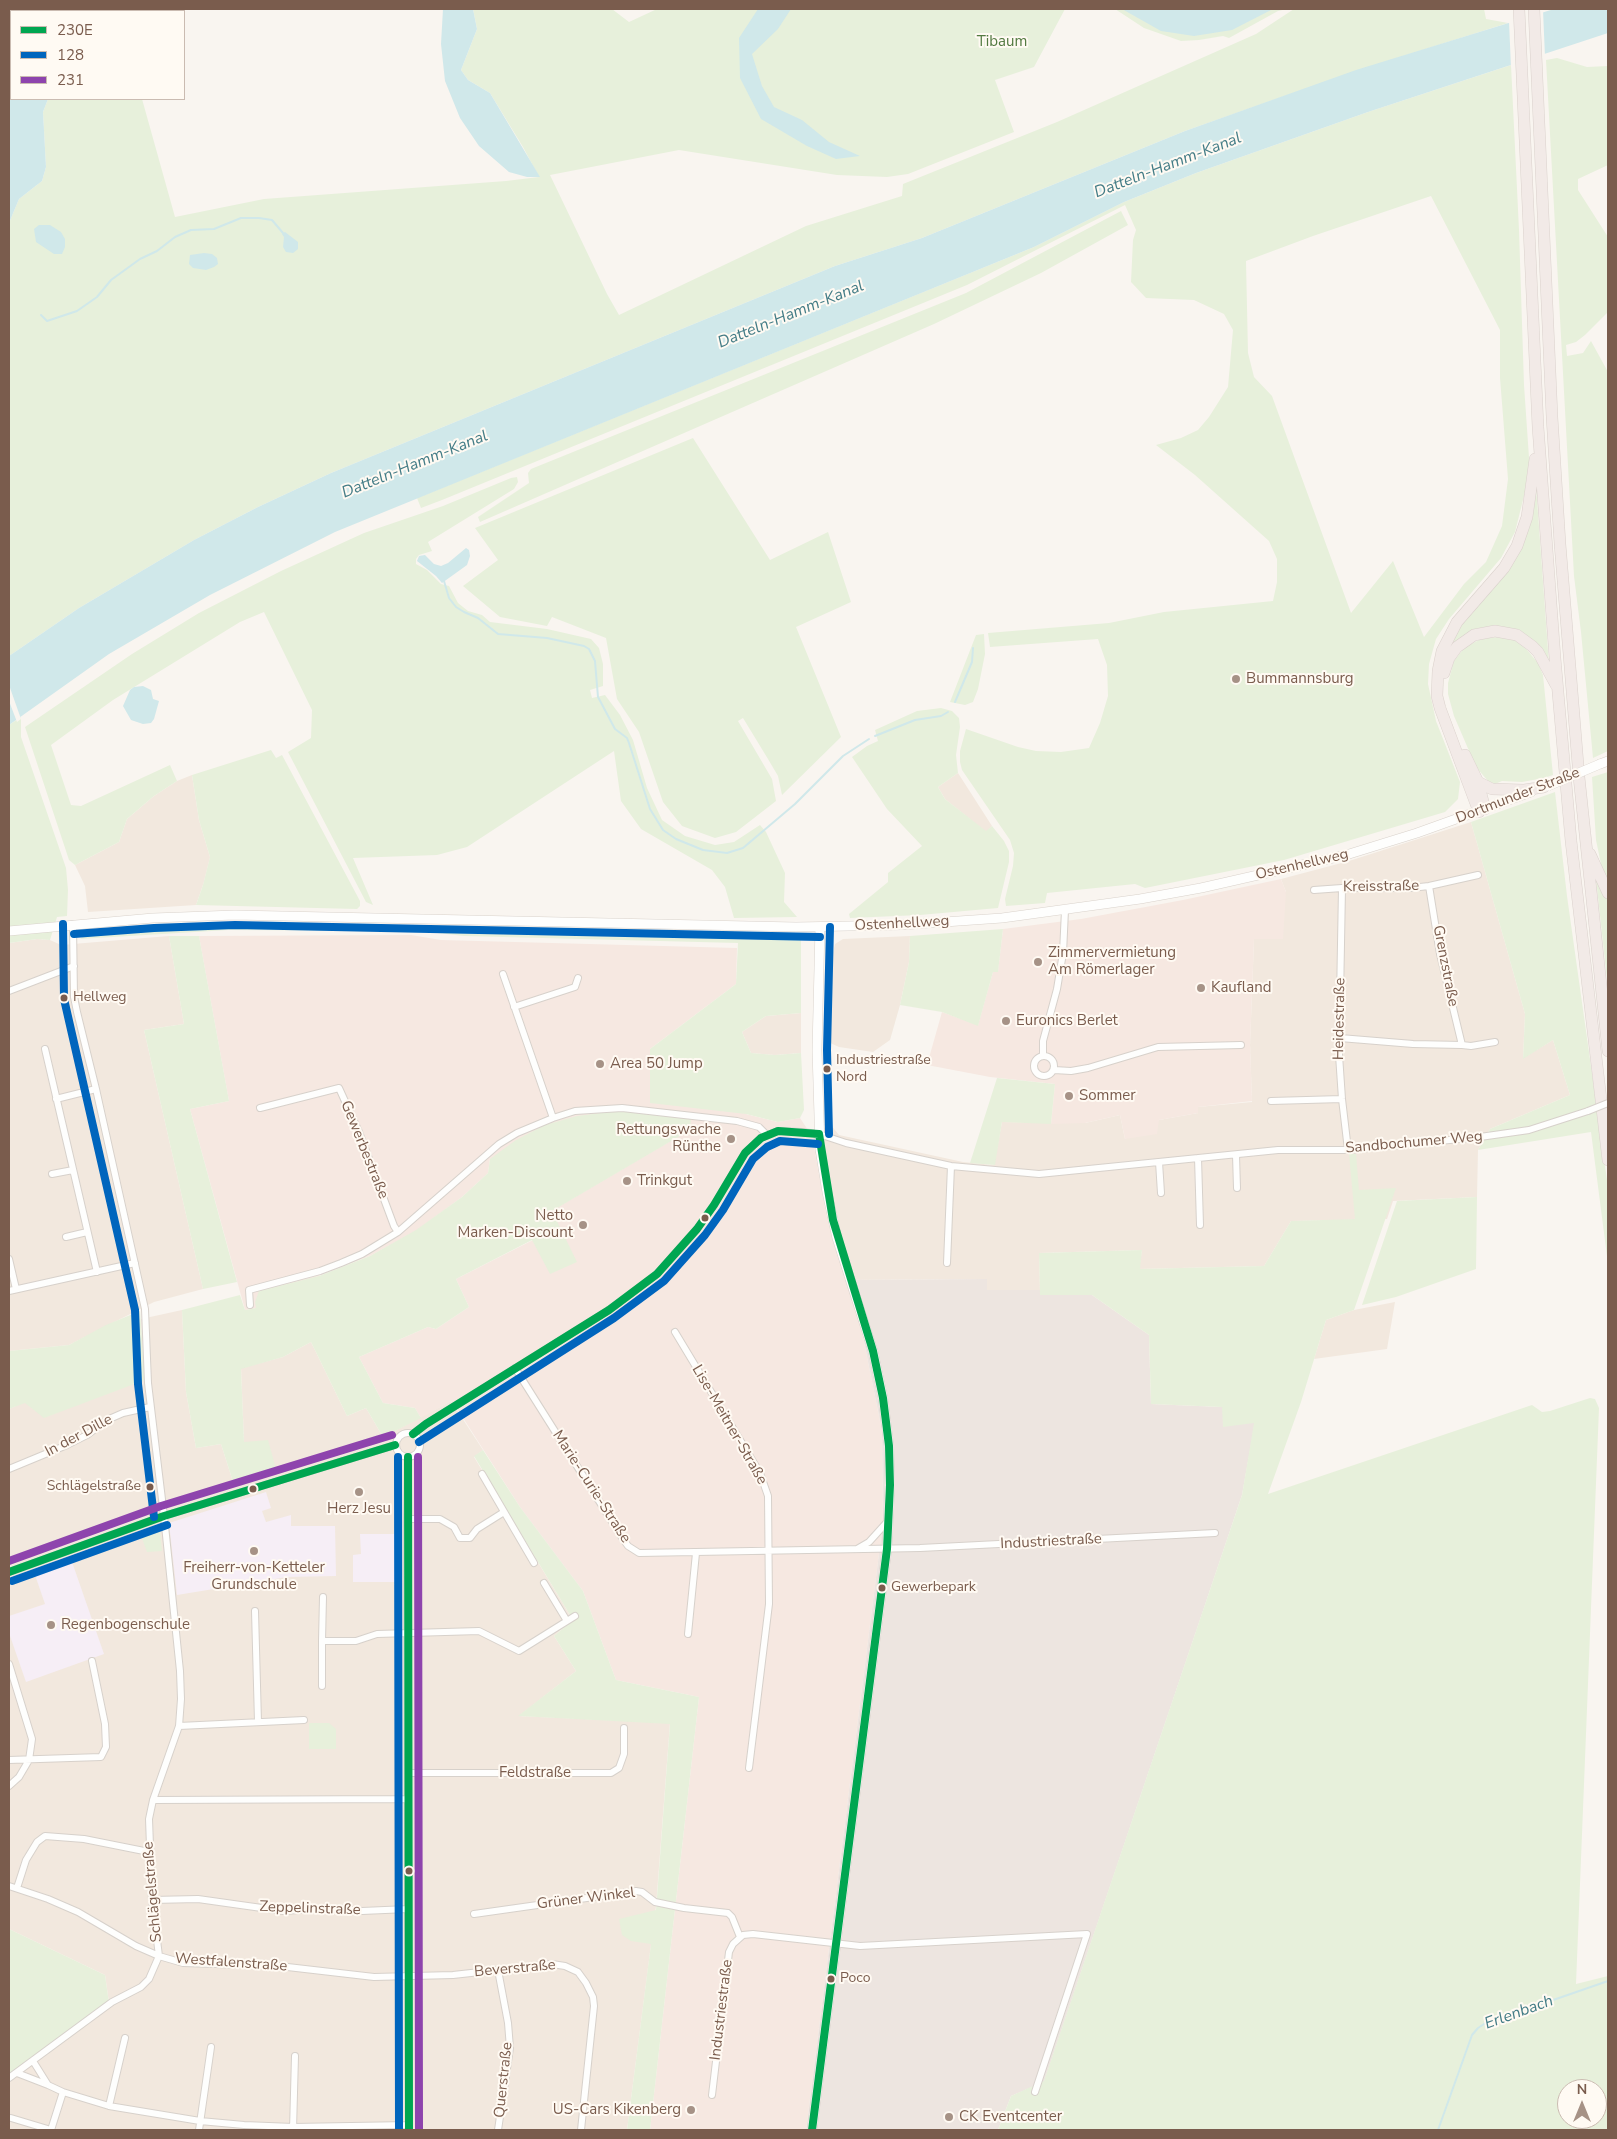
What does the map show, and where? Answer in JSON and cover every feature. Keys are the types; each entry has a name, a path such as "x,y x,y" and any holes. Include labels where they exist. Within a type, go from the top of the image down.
{"highway":[{"path":"1518,9 1538,427 1558,688 1578,905 1608,1160"},
{"path":"1534,9 1558,502 1570,669 1586,845 1608,1051"},
{"path":"1482,811 1440,708 1437,696 1438,671 1442,651 1457,622 1504,568 1517,546 1527,517 1538,427"},
{"path":"1482,811 1478,782 1450,720 1443,694 1445,668 1457,647 1466,640 1483,632 1495,631 1516,635 1526,640 1538,652 1558,688"},
{"path":"1478,782 1500,791 1524,790 1546,786"},
{"path":"1586,845 1608,893"}],"main road":[{"name":"Dortmunder Straße","path":"1426,830 1482,811 1604,763"},
{"name":"Ostenhellweg","path":"9,931 153,918 235,915 820,927 942,923 1065,910 1140,899 1346,855 1426,830"},
{"path":"812,2130 887,1549 889,1520 889,1446 883,1398 873,1351 833,1220 819,1134 817,1050 820,927"}],"street":[{"name":"Kreisstraße","path":"1314,890 1342,888 1392,889 1429,886 1478,875"},
{"name":"Grenzstraße","path":"1429,886 1440,954 1462,1045"},
{"name":"Heidestraße","path":"1342,888 1340,1038 1342,1099 1348,1150"},
{"path":"1043,1055 1044,1041 1062,962 1066,929 1065,910"},
{"name":"Schlägelstraße","path":"9,2078 112,2002 141,1987 149,1979 158,1956 152,1900 149,1819 153,1800 179,1726 181,1699 180,1670 164,1516 150,1408 145,1309 96,1089 76,1012 73,924"},
{"path":"9,991 74,966"},
{"path":"503,974 553,1118"},
{"path":"514,1007 575,987 578,978"},
{"path":"1340,1038 1413,1044 1471,1046 1495,1042"},
{"path":"1054,1070 1071,1071 1088,1068 1158,1047 1242,1045"},
{"path":"45,1049 97,1272"},
{"path":"1043,1055 1052,1058 1054,1070 1051,1074 1043,1076 1036,1072 1034,1061 1043,1055"},
{"name":"Gewerbestraße","path":"260,1108 339,1088 359,1132 394,1226 398,1232"},
{"path":"56,1099 96,1089"},
{"path":"1271,1102 1342,1099"},
{"name":"Sandbochumer Weg","path":"767,1135 789,1131 819,1134 951,1166 1038,1174 1278,1150 1348,1150 1519,1132 1553,1124 1608,1103"},
{"path":"250,1305 249,1290 320,1271 362,1254 398,1232 499,1144 517,1133 553,1118 575,1111 622,1108 737,1121 759,1128 767,1135 752,1145 701,1223 657,1274 609,1310 426,1424 414,1434"},
{"path":"1236,1154 1237,1188"},
{"path":"1198,1158 1200,1225"},
{"path":"1159,1162 1160,1193"},
{"path":"947,1263 951,1166"},
{"path":"52,1174 73,1170"},
{"path":"66,1237 87,1232"},
{"path":"9,1259 12,1290 135,1263"},
{"name":"Lise-Meitner-Straße","path":"675,1332 764,1483 769,1508 769,1604 750,1768"},
{"name":"Marie-Curie-Straße","path":"515,1368 628,1546 639,1553 887,1549"},
{"name":"In der Dille","path":"9,1469 67,1445 87,1435 107,1420 123,1413 150,1408"},
{"path":"9,1572 164,1516 395,1445 400,1435 414,1434 418,1439 420,1448 415,1455 408,1457 399,1454 395,1445"},
{"path":"17,2072 63,2092 109,2106 200,2121 293,2129 409,2128 407,1799 408,1457"},
{"path":"482,1474 534,1563"},
{"path":"407,1519 440,1520 454,1528 460,1538 470,1538 477,1528 504,1512"},
{"path":"856,1550 869,1542 889,1520"},
{"name":"Industriestraße","path":"887,1549 1215,1533"},
{"path":"688,1634 696,1553"},
{"path":"544,1583 567,1621"},
{"path":"322,1686 323,1597"},
{"path":"255,1611 258,1722"},
{"path":"322,1641 356,1641 377,1634 479,1632 520,1651 575,1616"},
{"path":"9,1760 101,1757 104,1753 105,1724 92,1661"},
{"path":"9,1664 32,1732 32,1748 29,1760 19,1777 9,1786"},
{"path":"179,1726 304,1720"},
{"name":"Feldstraße","path":"408,1773 611,1773 619,1768 624,1754 624,1728"},
{"path":"153,1800 407,1799"},
{"path":"17,1888 26,1860 37,1842 45,1836 84,1839 149,1852"},
{"name":"Westfalenstraße","path":"9,1886 78,1912 136,1946 158,1956 183,1963 279,1966 352,1976 408,1977"},
{"name":"Grüner Winkel","path":"474,1914 636,1891 642,1892 655,1902 728,1914 732,1917 740,1937"},
{"name":"Zeppelinstraße","path":"152,1900 198,1899 282,1911 331,1908 362,1911 408,1909"},
{"path":"740,1937 753,1934 836,1944 874,1946 1087,1934 1035,2092"},
{"name":"Industriestraße","path":"712,2095 729,1952 733,1944 740,1937"},
{"name":"Beverstraße","path":"408,1977 453,1975 559,1964 578,1972 593,1997 594,2018 581,2130"},
{"name":"Querstraße","path":"498,1970 508,2023 510,2048 498,2130"},
{"path":"109,2106 125,2038"},
{"path":"199,2130 211,2047"},
{"path":"293,2129 295,2056"},
{"path":"33,2061 48,2086"},
{"path":"11,2118 51,2130 63,2092"}],"shaded area":[{"path":"958,773 992,826 986,832 945,799 938,787"},
{"path":"192,775 199,820 210,857 196,905 88,912 85,886 75,865 119,842 127,819 154,796 177,781"},
{"path":"1471,822 1525,1014 1523,1058 1553,1040 1570,1095 1490,1129 1478,1150 1477,1197 1393,1201 1387,1219 1291,1221 1264,1266 1139,1269 1142,1250 1039,1253 1040,1290 987,1290 986,1279 845,1280 827,1218 812,1136 830,1124 839,1135 963,1162 994,1165 1002,1122 1085,1123 1120,1115 1125,1139 1159,1120 1198,1113 1198,1107 1252,1102 1250,1045 1254,939 1286,892 1281,879 1349,861"},
{"path":"1281,879 1286,892 1283,939 1254,939 1250,1045 1252,1101 1198,1107 1198,1113 1159,1120 1157,1134 1125,1139 1120,1115 1085,1123 1051,1124 1055,1084 990,1077 927,1065 942,1012 978,1025 993,972 998,971 1003,929 1081,919"},
{"path":"411,935 441,940 737,948 736,984 650,1049 746,1114 778,1122 800,1118 812,1136 827,1218 861,1327 882,1431 883,1522 806,2130 650,2130 699,1697 616,1680 583,1591 520,1507 451,1401 421,1418 415,1408 383,1403 359,1357 428,1327 436,1329 469,1307 456,1279 533,1240 576,1262 551,1211 689,1130 490,1159 488,1173 462,1197 416,1231 370,1256 319,1276 257,1308 245,1310 190,1109 229,1101 199,936"},
{"path":"169,936 184,1024 144,1030 203,1289 154,1302 69,1345 9,1351 9,943 37,939 50,940 61,945"},
{"path":"910,936 909,962 890,1040 873,1052 839,1047 828,1042 832,957 835,944 843,939"},
{"path":"801,1013 801,1053 775,1055 751,1053 742,1032 766,1016"},
{"path":"987,1279 987,1290 1040,1290 1040,1295 1092,1295 1149,1335 1151,1404 1222,1407 1255,1423 1242,1495 1044,2082 1011,2096 998,2130 806,2130 883,1522 882,1431 861,1327 845,1280"},
{"path":"1395,1302 1387,1349 1314,1359 1326,1320 1354,1310"},
{"path":"182,1310 186,1392 196,1448 221,1444 234,1485 277,1473 244,1442 241,1368 283,1357 311,1342 347,1416 366,1408 383,1437 451,1401 483,1450 474,1457 573,1620 554,1636 576,1671 519,1716 670,1723 656,1906 627,2130 9,2130 9,2074 109,2003 105,1975 9,1929 9,1409 25,1402 144,1380 141,1319"},
{"name":"Freiherr-von-Ketteler Grundschule","path":"266,1492 271,1508 262,1511 266,1522 291,1515 291,1526 335,1526 336,1576 287,1577 177,1595 169,1523"},
{"path":"360,1534 401,1534 402,1582 353,1582 353,1555 361,1554"},
{"name":"Regenbogenschule","path":"71,1559 104,1654 26,1682 9,1633 9,1616 45,1604 34,1572"}],"green space":[{"path":"9,9 52,9 10,10 9,83"},
{"name":"Tibaum","path":"473,9 612,9 629,22 657,9 1065,9 1034,67 995,80 1014,132 908,174 887,177 837,175 679,150 550,175 619,315 806,226 902,196 903,184 1057,122 1256,34 1294,9 1484,9 1486,19 1508,23 1356,71 1185,131 922,238 835,266 331,473 258,507 194,540 79,608 9,656 9,223 19,199 42,181 46,167 43,112 48,100 142,100 175,217 264,199 539,177 490,93 468,80 461,70 477,29"},
{"path":"1115,9 1287,9 1278,11 1229,38 1223,36 1181,41 1144,28"},
{"path":"1557,58 1587,67 1608,66 1608,165 1578,179 1578,190 1608,237 1608,312 1585,335 1576,342 1566,345 1567,356 1583,353 1591,341 1608,372 1608,751 1593,758 1574,576 1546,60"},
{"path":"1511,65 1524,385 1530,472 1515,532 1501,558 1449,619 1436,639 1429,664 1428,684 1436,721 1460,782 1458,799 1445,812 1284,860 1145,888 1135,884 1047,893 1045,903 1006,906 1005,899 1013,866 1014,853 1010,840 962,770 960,751 966,729 1018,747 1036,751 1061,752 1089,748 1100,723 1108,696 1107,665 1098,639 990,647 988,633 1109,623 1164,612 1273,601 1277,582 1277,559 1269,541 1195,475 1156,445 1181,438 1198,430 1209,417 1228,387 1233,330 1224,314 1194,300 1146,298 1131,282 1133,240 1136,230 1125,205 967,285 421,508 417,498 1034,247 1124,202 1196,173 1368,112","holes":["1431,196 1500,330 1500,378 1508,479 1502,526 1486,562 1464,584 1424,637 1393,561 1351,613 1272,396 1254,377 1248,353 1246,261"]},
{"path":"1121,211 1128,225 1041,273 934,324 480,522 478,517 529,483 528,473 531,469 966,293"},
{"path":"693,438 770,560 828,532 851,602 796,627 841,737 782,795 778,776 768,759 743,718 738,721 772,779 776,801 736,832 715,838 682,826 663,802 639,732 617,699 606,638 552,617 547,626 500,617 463,586 498,560 475,528"},
{"path":"517,477 518,482 514,489 428,542 432,551 419,555 416,559 416,564 427,570 441,584 449,586 458,603 468,611 482,615 490,622 547,629 591,639 599,648 603,664 603,686 590,690 592,698 605,695 620,715 633,740 647,788 662,820 685,836 715,845 734,842 760,825 766,832 785,873 784,902 797,917 734,918 725,887 712,870 641,829 621,801 614,751 467,847 437,855 353,858 373,905 366,902 288,752 311,738 312,710 264,612 240,622 113,700 51,745 71,805 81,806 170,765 177,781 154,796 127,819 119,842 75,865 69,860 25,727 132,654 199,613 281,571 364,533 443,506"},
{"path":"1536,486 1549,664 1539,648 1486,629 1442,664 1458,625 1497,584"},
{"path":"984,634 985,654 978,689 973,702 965,705 950,702 976,635"},
{"path":"1501,637 1514,640 1523,645 1538,663 1543,675 1553,775 1522,782 1502,781 1495,784 1488,781 1476,767 1454,716 1448,694 1448,683 1454,661 1465,647 1483,638"},
{"path":"941,708 952,711 959,718 960,727 956,755 958,773 938,787 945,799 986,831 992,826 1009,851 1009,862 998,908 920,915 850,918 849,914 888,882 888,873 922,846 887,809 852,757 867,746 878,741 875,730 917,711"},
{"path":"21,717 21,737 66,868 68,890 67,916 57,917 50,940 37,939 9,943 9,725"},
{"path":"271,750 276,758 282,755 360,901 360,906 357,909 196,905 210,857 199,820 192,775"},
{"path":"1608,772 1608,885 1602,869 1596,840 1592,777"},
{"path":"1555,792 1567,896 1608,1187 1608,1264 1591,1132 1478,1150 1490,1129 1570,1095 1553,1040 1523,1059 1525,1014 1471,822"},
{"path":"1596,879 1608,897 1608,988"},
{"path":"251,922 801,935 801,1013 766,1016 742,1032 751,1053 775,1055 801,1053 804,1110 800,1118 778,1122 746,1114 650,1103 650,1049 736,984 738,943 464,936 420,931 228,930 80,939 88,932 192,924"},
{"path":"1003,929 998,972 993,972 978,1026 942,1012 900,1005 909,962 910,936"},
{"path":"169,936 199,936 229,1101 190,1109 237,1282 203,1289 144,1030 184,1024"},
{"path":"997,1078 1055,1084 1051,1124 1002,1122 995,1165 970,1163"},
{"path":"617,1111 691,1119 690,1130 552,1211 577,1262 550,1274 532,1240 456,1279 469,1307 436,1329 428,1327 359,1357 383,1403 415,1408 421,1418 383,1437 366,1408 347,1416 311,1342 283,1357 241,1369 244,1442 268,1440 277,1473 234,1485 221,1444 196,1448 186,1392 182,1310 240,1295 245,1310 256,1308 255,1302 259,1291 319,1276 370,1256 416,1230 462,1197 488,1173 490,1159 516,1140 545,1125 577,1116"},
{"path":"1349,1154 1356,1154 1359,1190 1396,1188 1354,1310 1326,1320 1301,1402 1268,1494 1532,1405 1542,1412 1590,1398 1595,1399 1599,1408 1576,1984 1608,1976 1608,2130 998,2130 1011,2096 1044,2081 1242,1495 1254,1423 1223,1427 1222,1407 1151,1404 1149,1335 1092,1295 1040,1295 1039,1253 1142,1250 1140,1269 1264,1266 1291,1221 1355,1219"},
{"path":"1477,1197 1476,1269 1396,1297 1362,1305 1397,1201"},
{"path":"140,1311 145,1380 44,1418 25,1403 9,1409 9,1351 69,1345 106,1325"},
{"path":"483,1450 520,1507 583,1591 616,1680 699,1697 650,2130 627,2130 651,1944 631,1941 622,1935 619,1919 656,1910 670,1724 518,1716 576,1671 554,1636 573,1620 474,1456"},
{"path":"156,1528 160,1530 162,1551 147,1552 140,1533"},
{"path":"309,1723 329,1723 336,1729 336,1749 309,1749"},
{"path":"9,1929 105,1975 109,2003 9,2074"}],"water":[{"path":"443,9 473,9 477,29 461,70 468,80 490,93 540,177 527,177 509,172 479,146 460,118 445,81 441,44"},
{"path":"758,9 791,9 778,29 752,54 762,86 774,107 802,120 829,142 860,156 836,159 807,146 761,119 740,78 739,38"},
{"path":"1122,9 1273,9 1232,30 1194,36 1161,31"},
{"name":"Datteln-Hamm-Kanal","path":"1554,9 1608,9 1608,33 1368,112 1196,173 1124,202 1034,247 335,532 210,595 109,654 9,725 9,656 79,608 194,540 258,507 331,473 835,266 922,238 1185,131 1356,70"},
{"path":"10,79 10,100 48,100 43,112 46,167 42,181 19,199 9,223"},
{"path":"39,225 50,225 61,232 65,239 65,247 62,254 54,254 36,242 34,229"},
{"path":"285,232 298,242 298,249 293,253 286,252 283,247 284,237 282,234"},
{"path":"212,254 217,258 218,264 206,270 193,268 189,264 190,255"},
{"path":"466,548 469,550 470,556 467,565 442,583 417,561 419,556 425,555 434,564 441,566 448,563"},
{"path":"143,686 151,690 153,699 159,701 154,719 151,723 143,724 131,720 123,706 130,690 134,687"}],"pier":[{"path":"1543,10 1545,57 1511,68 1509,21"},
{"path":"9,685 21,719 17,722 9,701"}],"waterway":[{"path":"41,315 47,321 77,311 97,297 111,280 140,259 157,251 175,237 191,230 214,229 241,218 259,218 272,220 283,233"},
{"path":"444,581 449,598 456,607 478,618 498,634 547,638 584,646 589,649 595,661 598,697 615,729 627,738 650,809 663,830 676,839 703,850 727,853 743,848 795,804 843,756 869,739"},
{"path":"955,702 972,662 973,648"},
{"path":"875,736 915,720 941,716 948,712"},
{"name":"Erlenbach","path":"1438,2130 1472,2035 1478,2028 1484,2024 1608,1981"}],"transit line":[{"name":"128","path":"63,924 64,999 135,1310 138,1384 154,1517"},
{"name":"128","path":"74,934 154,928 235,925 820,937"},
{"name":"128","path":"829,1134 827,1050 830,927"},
{"name":"230E","path":"413,1434 426,1424 609,1310 657,1274 697,1229 714,1205 745,1153 761,1138 778,1131 819,1134"},
{"name":"230E","path":"812,2130 887,1549 890,1485 889,1446 883,1398 873,1351 833,1220 819,1134"},
{"name":"128","path":"419,1442 614,1318 664,1281 705,1235 723,1210 753,1159 767,1147 780,1141 818,1144"},
{"name":"231","path":"9,1561 161,1506 392,1435"},
{"name":"230E","path":"9,1572 164,1516 395,1445"},
{"name":"128","path":"398,1457 399,2130"},
{"name":"230E","path":"408,1457 409,2130"},
{"name":"231","path":"418,1457 419,2130"},
{"name":"128","path":"12,1581 167,1525"}],"place":[{"name":"Bummannsburg","path":"1236,679"},
{"name":"Zimmervermietung Am Römerlager","path":"1038,962"},
{"name":"Kaufland","path":"1201,988"},
{"name":"Hellweg","path":"64,998"},
{"name":"Euronics Berlet","path":"1006,1021"},
{"name":"Area 50 Jump","path":"600,1064"},
{"name":"Industriestraße Nord","path":"827,1069"},
{"name":"Sommer","path":"1069,1096"},
{"name":"Rettungswache Rünthe","path":"731,1139"},
{"name":"Trinkgut","path":"627,1181"},
{"name":"Netto Marken-Discount","path":"583,1225"},
{"name":"Schlägelstraße","path":"150,1487"},
{"name":"Herz Jesu","path":"359,1492"},
{"name":"Freiherr-von-Ketteler Grundschule","path":"254,1551"},
{"name":"Gewerbepark","path":"882,1588"},
{"name":"Regenbogenschule","path":"51,1625"},
{"name":"Poco","path":"831,1979"},
{"name":"US-Cars Kikenberg","path":"691,2110"},
{"name":"CK Eventcenter","path":"949,2117"}]}
